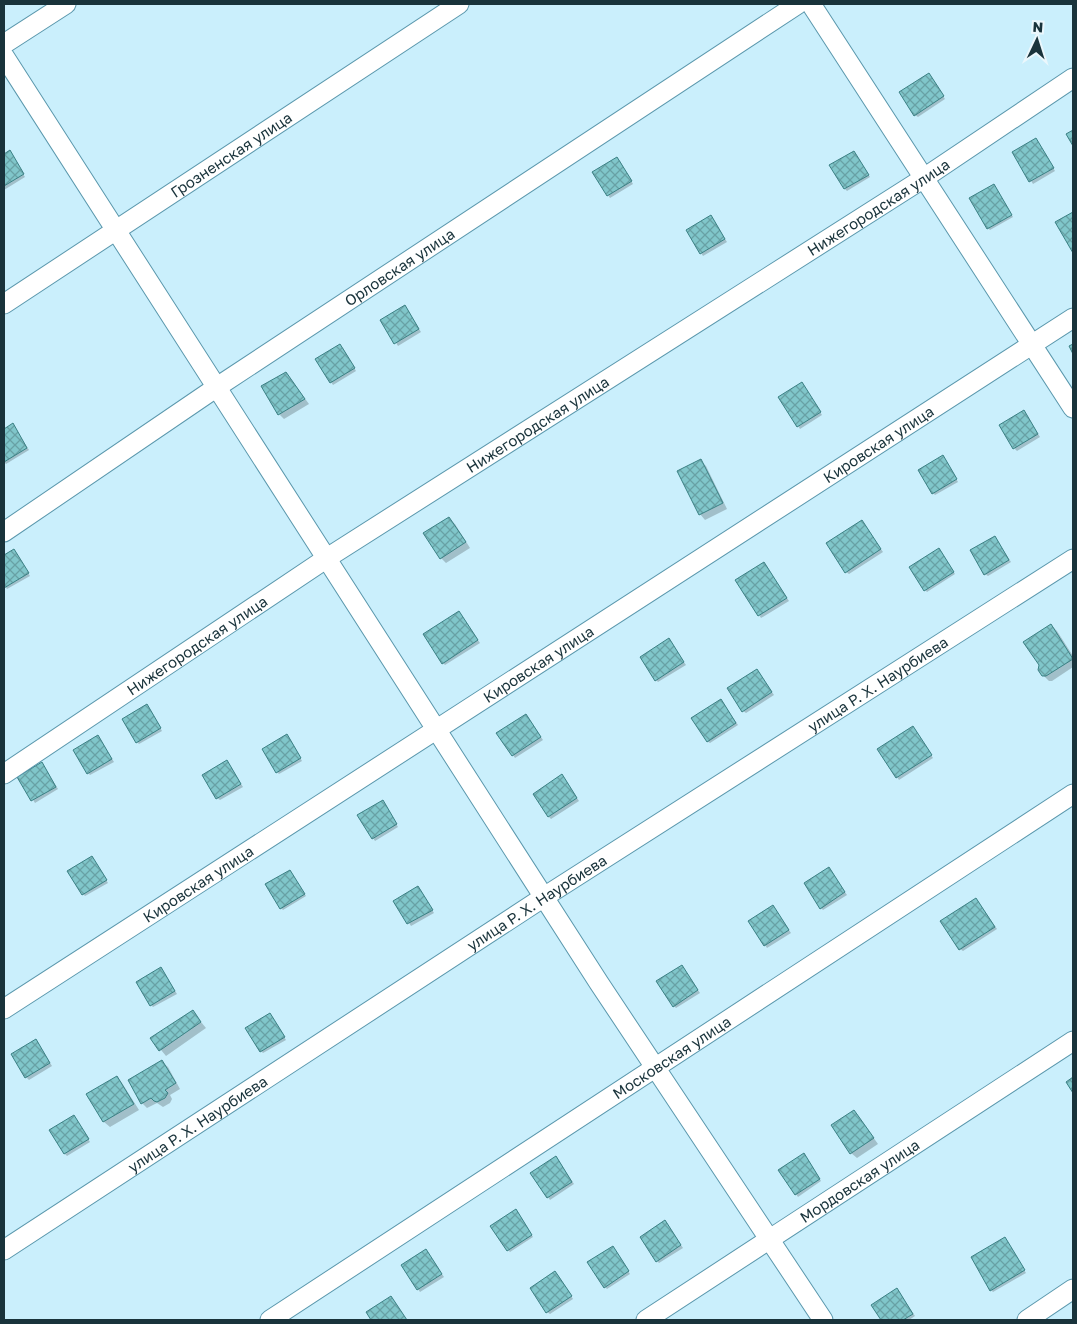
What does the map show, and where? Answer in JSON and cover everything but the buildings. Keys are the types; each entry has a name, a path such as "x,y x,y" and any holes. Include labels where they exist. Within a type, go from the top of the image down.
{"street":[{"path":"4,44 66,4"},
{"name":"Грозненская улица","path":"4,304 459,4"},
{"name":"Орловская улица","path":"4,532 217,387 798,4"},
{"path":"811,4 1073,408"},
{"path":"4,56 544,897 823,1320"},
{"name":"Нижегородская улица","path":"4,774 326,558 924,178 1073,78"},
{"name":"Кировская улица","path":"4,1009 1073,318"},
{"name":"улица Р. Х. Наурбиева","path":"4,1250 544,897 1073,559"},
{"name":"Московская улица","path":"270,1320 1073,794"},
{"name":"Мордовская улица","path":"646,1320 1073,1041"},
{"path":"1027,1320 1073,1289"}]}
